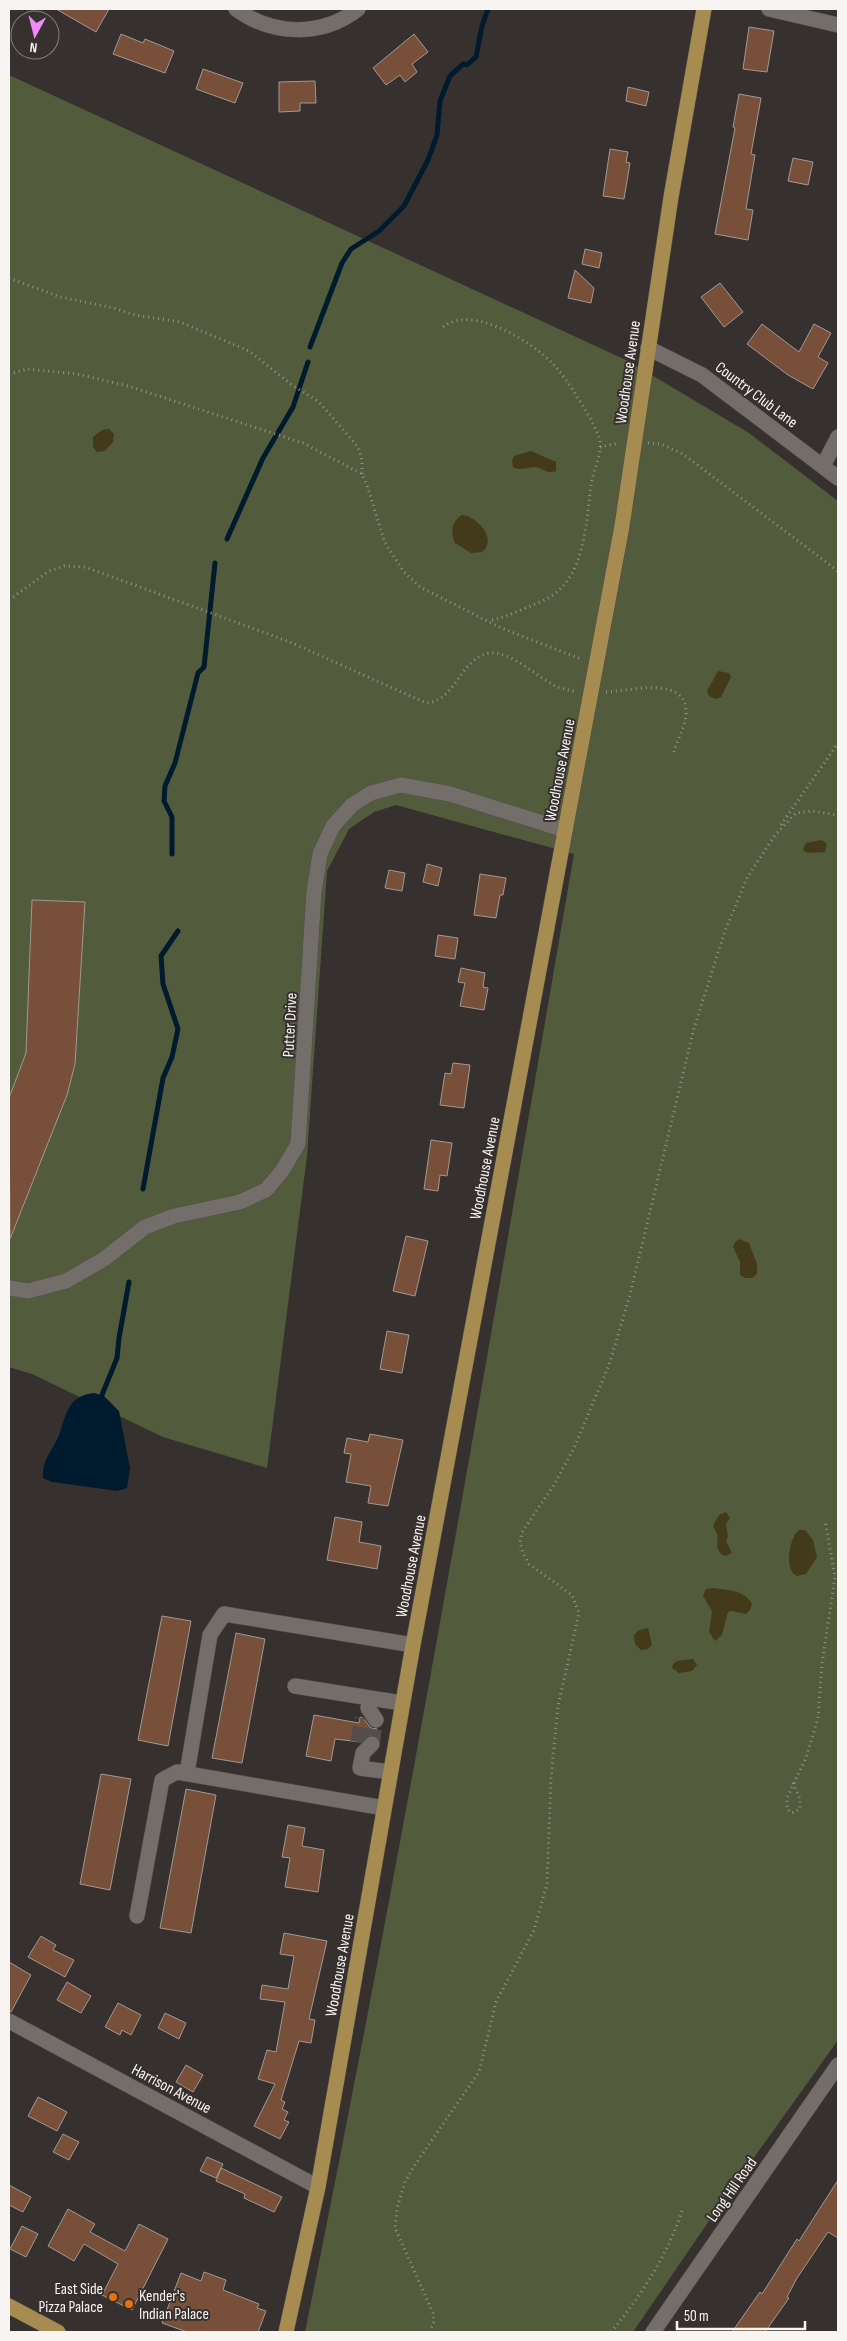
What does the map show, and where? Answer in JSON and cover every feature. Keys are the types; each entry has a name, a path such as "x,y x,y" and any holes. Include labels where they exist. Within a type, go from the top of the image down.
{"main road":[{"name":"Woodhouse Avenue","path":"286,2332 318,2186 402,1703 622,526 670,197 704,9"},
{"path":"9,2306 58,2332"}],"street":[{"path":"236,9 248,18 272,27 298,31 324,27 348,17 358,9"},
{"path":"769,9 838,25"},
{"name":"Country Club Lane","path":"648,348 702,375 838,478"},
{"path":"823,466 838,437"},
{"name":"Putter Drive","path":"9,1288 28,1291 66,1281 104,1259 145,1227 174,1216 240,1202 266,1190 282,1171 298,1144 314,892 320,854 333,826 352,805 371,792 401,785 450,794 565,830"},
{"path":"187,1773 210,1635 224,1614 413,1645"},
{"path":"295,1686 369,1711 402,1703"},
{"path":"364,1746 360,1768 390,1772"},
{"path":"137,1916 162,1780 177,1772 384,1808"},
{"name":"Harrison Avenue","path":"9,2021 318,2186"},
{"name":"Long Hill Road","path":"653,2332 838,2065"}],"path":[{"path":"9,278 60,297 114,308 135,315 180,322 197,327 249,351 319,402 358,447 362,460 362,474 385,544 404,572 420,587 487,622 596,664"},
{"path":"443,327 454,320 468,319 487,323 531,345 555,365 584,408 600,439 600,447 593,472 586,525 576,567 568,580 552,596 509,616 487,622"},
{"path":"9,374 27,369 77,374 144,390 303,443 362,474"},
{"path":"600,447 635,442 661,444 682,454 838,570"},
{"path":"9,600 49,571 64,566 78,566 213,612 290,642 426,703 444,698 464,670 482,656 490,653 507,657 566,690 591,693 652,687 676,692 682,697 686,706 686,715 674,752"},
{"path":"429,2332 434,2322 433,2313 395,2228 397,2208 414,2166 479,2072 496,2002 534,1930 547,1884 551,1777 558,1706 579,1613 572,1596 558,1583 539,1572 530,1564 523,1553 520,1543 522,1532 554,1485 574,1448 609,1365 630,1295 694,1028 713,964 746,878 792,807 815,780 838,743"},
{"path":"775,835 796,813 813,811 838,815"},
{"path":"794,1783 801,1804 800,1809 792,1813 787,1809 786,1804 794,1783 816,1729 824,1648 834,1590 834,1565 825,1520"},
{"path":"611,2332 631,2309 661,2262 677,2227 683,2208"}],"green space":[{"path":"9,75 628,361 749,433 838,501 838,2040 713,2215 633,2332 305,2332 412,1779 574,854 396,805 374,812 349,829 327,871 307,1156 267,1468 163,1437 32,1374 9,1367"}],"sand":[{"path":"109,429 114,434 113,442 105,451 97,452 93,447 93,437 102,430"},
{"path":"531,451 556,462 556,471 550,472 533,467 521,469 513,467 512,461 514,456"},
{"path":"462,515 474,519 484,529 488,541 482,552 471,553 455,543 453,527 456,520"},
{"path":"718,671 729,673 731,677 721,697 716,699 709,696 707,691"},
{"path":"822,840 827,844 825,852 808,853 803,850 806,843"},
{"path":"739,1239 749,1243 757,1264 757,1274 752,1278 745,1278 740,1275 740,1262 733,1247"},
{"path":"726,1512 730,1518 726,1524 728,1536 726,1541 732,1553 726,1556 722,1555 718,1549 717,1534 713,1526 719,1515"},
{"path":"799,1530 805,1530 813,1540 817,1557 806,1574 797,1576 790,1567 789,1553 793,1539"},
{"path":"713,1588 740,1593 749,1599 752,1604 746,1614 728,1612 722,1635 715,1641 709,1632 712,1611 703,1596 706,1589"},
{"path":"648,1628 652,1645 648,1649 641,1650 635,1644 634,1635 639,1630"},
{"path":"693,1659 697,1665 692,1671 679,1673 672,1668 673,1664 677,1661"}],"water":[{"path":"94,1393 104,1396 119,1411 130,1468 127,1488 118,1491 52,1482 43,1478 44,1466 59,1435 69,1407 78,1398"}],"building":[{"path":"56,9 109,9 96,32"},
{"path":"749,27 774,31 767,72 743,69"},
{"path":"121,34 143,43 145,39 174,51 165,73 113,54"},
{"path":"414,34 428,52 412,64 417,72 405,82 400,75 386,85 373,68"},
{"path":"203,69 243,83 235,103 196,89"},
{"path":"315,81 316,103 300,103 300,111 279,112 279,82"},
{"path":"628,87 649,92 646,106 626,101"},
{"path":"739,94 761,98 751,154 755,155 746,209 753,210 748,240 715,234 735,128 733,127"},
{"path":"610,149 628,152 626,162 630,163 624,199 603,196"},
{"path":"793,158 813,162 808,185 788,181"},
{"path":"585,249 602,253 599,268 582,264"},
{"path":"575,270 594,288 591,303 568,298"},
{"path":"720,283 743,312 724,327 701,297"},
{"path":"762,324 799,352 814,324 831,333 818,357 828,363 813,389 788,375 747,344"},
{"path":"427,864 442,868 438,886 423,882"},
{"path":"389,870 405,873 402,891 385,888"},
{"path":"480,874 506,878 503,895 500,895 496,918 474,915"},
{"path":"32,900 85,902 75,1064 67,1095 10,1239 9,1098 26,1053"},
{"path":"438,935 458,938 455,959 435,956"},
{"path":"461,968 485,973 483,987 488,988 484,1010 460,1006 465,983 458,982"},
{"path":"453,1063 470,1065 464,1108 440,1105 445,1073 451,1074"},
{"path":"431,1140 452,1143 447,1176 440,1175 438,1191 424,1189"},
{"path":"406,1236 428,1241 415,1296 393,1291"},
{"path":"387,1331 409,1335 402,1373 380,1369"},
{"path":"370,1434 403,1440 388,1506 368,1503 371,1486 346,1482 351,1454 344,1453 347,1438 368,1442"},
{"path":"335,1517 362,1522 359,1542 381,1546 377,1569 327,1560"},
{"path":"162,1616 191,1621 168,1746 138,1740"},
{"path":"236,1633 265,1639 242,1763 212,1758"},
{"path":"314,1715 359,1723 360,1717 363,1718 371,1728 377,1729 376,1736 369,1735 361,1742 335,1739 331,1761 306,1756"},
{"path":"101,1774 131,1779 110,1890 80,1884"},
{"path":"186,1789 216,1795 191,1933 160,1928"},
{"path":"288,1825 305,1828 302,1846 324,1850 318,1892 285,1887 290,1858 282,1857"},
{"path":"284,1933 327,1941 309,2019 315,2020 311,2043 299,2041 281,2100 285,2102 282,2109 288,2112 284,2120 289,2122 280,2139 254,2126 275,2084 258,2079 267,2050 276,2052 285,2002 260,1999 262,1985 288,1989 294,1956 280,1954"},
{"path":"41,1936 56,1945 53,1950 74,1960 65,1977 28,1957"},
{"path":"9,1962 31,1975 11,2012 9,2012"},
{"path":"67,1982 91,1996 81,2013 57,2000"},
{"path":"118,2003 141,2015 131,2035 122,2030 120,2035 105,2027"},
{"path":"165,2013 186,2023 179,2039 158,2028"},
{"path":"186,2065 203,2075 193,2092 176,2082"},
{"path":"38,2097 67,2112 57,2131 28,2116"},
{"path":"63,2134 79,2142 69,2160 53,2152"},
{"path":"207,2157 223,2164 216,2178 200,2171"},
{"path":"221,2168 282,2197 274,2212 244,2198 245,2194 216,2181"},
{"path":"838,2180 838,2238 828,2232 797,2278 787,2297 789,2298 765,2332 732,2332 760,2292 762,2294 797,2239 799,2241"},
{"path":"9,2185 31,2197 23,2212 9,2205"},
{"path":"68,2209 95,2224 90,2232 125,2251 139,2224 168,2239 132,2310 102,2295 118,2264 84,2244 74,2261 48,2246"},
{"path":"22,2226 38,2234 26,2257 10,2249"},
{"path":"204,2272 226,2280 223,2290 259,2304 257,2308 266,2311 258,2332 187,2332 162,2323 181,2273 201,2281"}],"waterway":[{"path":"310,347 342,263 351,249 379,231 404,206 428,160 437,135 440,101 450,76 463,64 467,65 476,57 482,26 488,9"},
{"path":"227,539 263,458 293,407 308,362"},
{"path":"172,854 172,817 164,801 165,786 175,763 198,673 204,667 215,563"},
{"path":"143,1189 163,1078 172,1057 178,1029 163,984 161,956 178,931"},
{"path":"102,1395 117,1358 129,1282"}],"tunnel":[{"path":"358,1742 362,1718"},
{"path":"372,1744 376,1720"}],"place":[{"name":"East Side Pizza Palace","path":"113,2297"},
{"name":"Kender's Indian Palace","path":"129,2304"}]}
